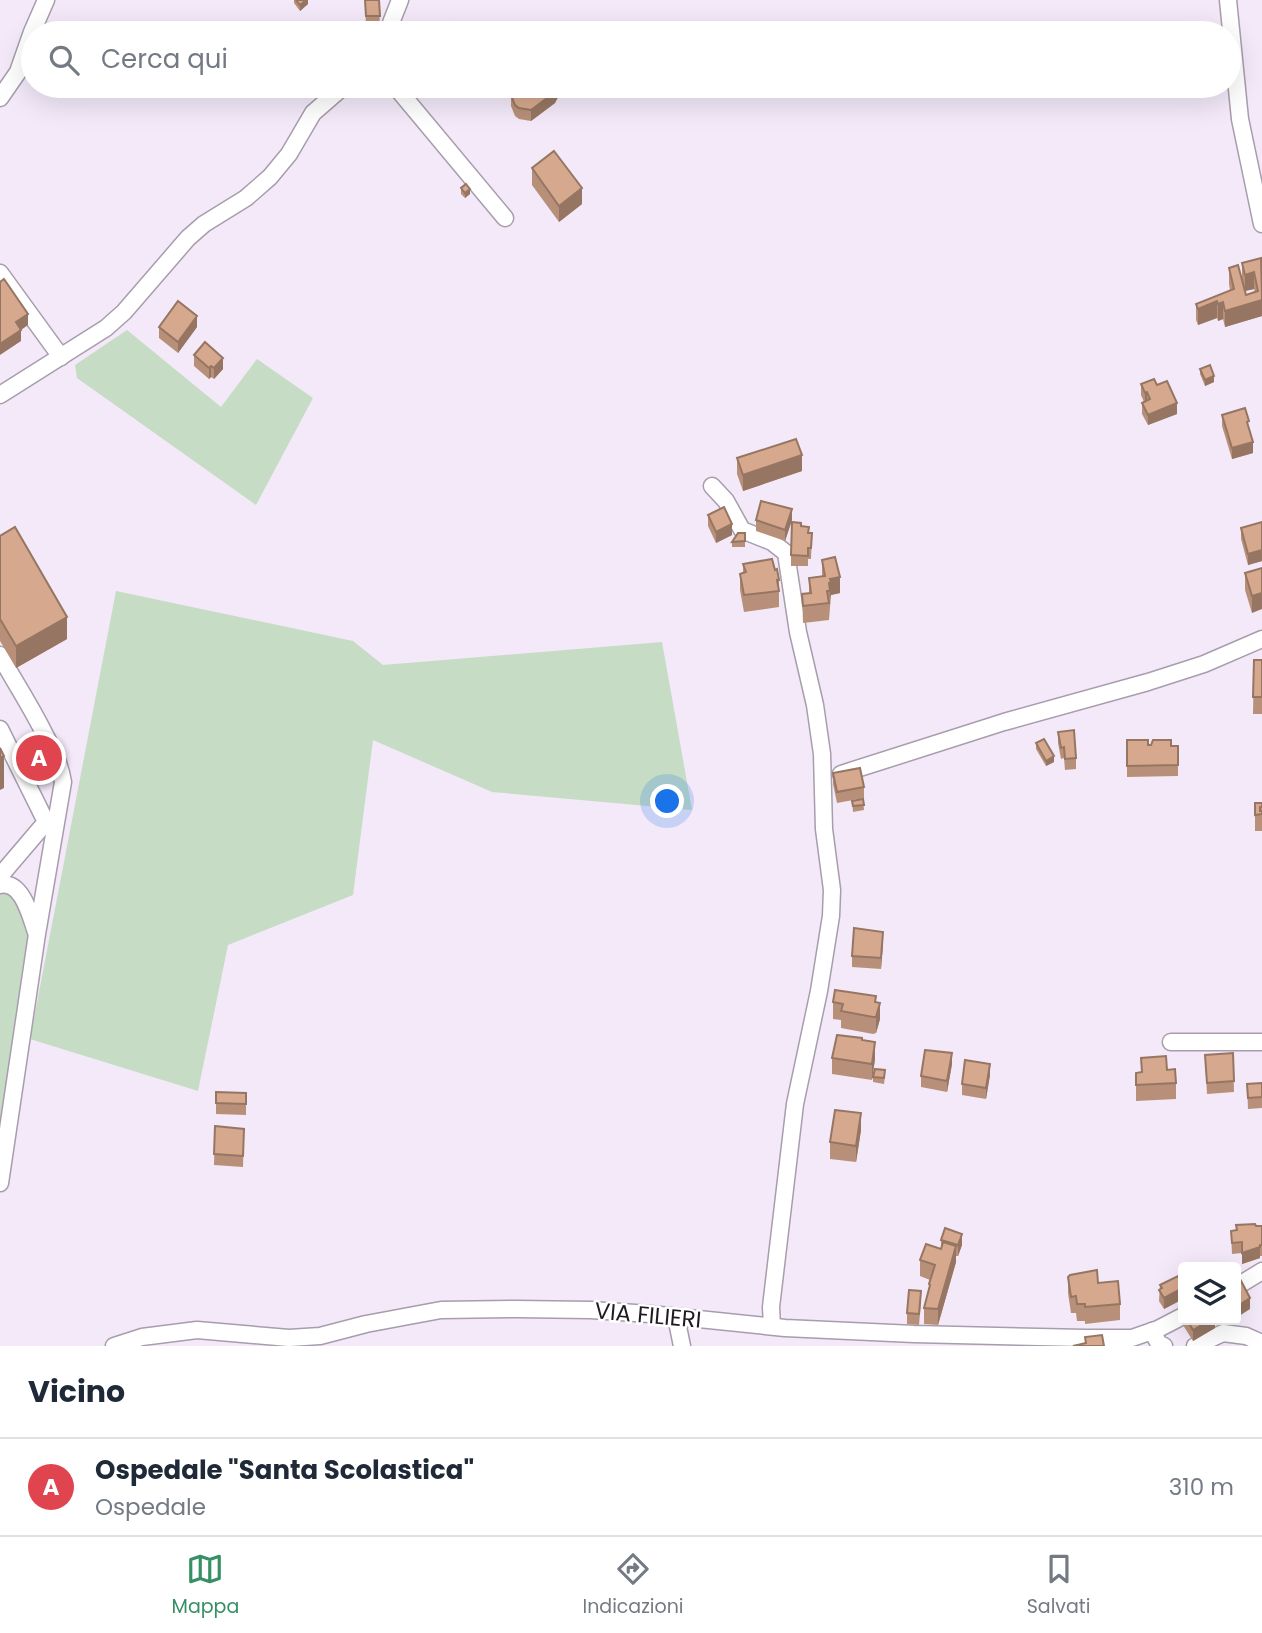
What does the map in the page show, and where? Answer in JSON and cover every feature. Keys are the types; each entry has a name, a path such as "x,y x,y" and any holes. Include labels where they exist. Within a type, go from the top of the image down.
{"street":[{"path":"37,21 46,0"},
{"path":"392,21 400,0"},
{"path":"1228,0 1230,21"},
{"path":"0,98 21,63"},
{"path":"0,395 115,320 188,238 204,224 246,198 270,177 289,154 313,113 330,98"},
{"path":"405,98 505,218"},
{"path":"1238,98 1262,224"},
{"path":"0,273 61,357"},
{"path":"712,486 726,501 742,530 772,542 786,553 798,632 815,705 822,754 824,829 832,890 831,916 819,991 795,1104 771,1307 772,1326"},
{"path":"822,780 1004,722 1148,682 1204,664 1262,639"},
{"path":"0,655 56,757 63,782 3,1147 0,1183"},
{"path":"0,729 46,822 0,876"},
{"path":"0,885 7,884 18,890 37,934"},
{"path":"1171,1042 1262,1042"},
{"path":"1241,1284 1262,1271"},
{"name":"VIA FILIERI","path":"114,1346 142,1337 197,1329 289,1338 320,1336 441,1310 591,1310 772,1326 915,1334 1150,1339 1178,1319"},
{"path":"676,1317 681,1346"},
{"path":"1195,1346 1223,1333 1246,1336 1262,1343"},
{"path":"1150,1339 1164,1346"}],"green space":[{"path":"127,330 221,407 257,359 313,398 256,505 77,378 75,365"},
{"path":"116,591 353,641 383,665 662,642 692,810 492,792 373,740 353,895 228,945 198,1091 30,1039"},
{"path":"0,890 13,892 31,930 5,1119 0,1124"}],"building":[{"path":"365,0 379,0 380,16 366,16"},
{"path":"512,98 547,98 531,110 515,105"},
{"path":"554,151 582,188 559,206 532,168"},
{"path":"466,184 470,189 465,193 461,188"},
{"path":"1261,258 1262,300 1225,311 1223,302 1218,304 1217,301 1198,309 1196,304 1234,289 1229,268 1238,265 1246,295 1258,291 1254,272 1245,275 1242,263"},
{"path":"4,279 28,314 16,322 21,330 0,344 0,282"},
{"path":"178,301 197,316 178,342 159,327"},
{"path":"205,342 223,358 214,368 209,368 194,355"},
{"path":"1210,365 1214,376 1205,380 1200,369"},
{"path":"1154,379 1157,385 1167,381 1177,403 1148,415 1142,403 1150,399 1141,384"},
{"path":"1245,408 1253,442 1232,448 1222,415"},
{"path":"796,439 802,455 743,475 737,458"},
{"path":"761,501 792,509 785,530 756,520"},
{"path":"724,507 732,524 716,532 708,515"},
{"path":"792,522 809,527 808,533 812,533 808,556 791,555"},
{"path":"1262,522 1262,550 1248,554 1241,528"},
{"path":"15,527 67,617 16,646 0,619 0,536"},
{"path":"738,533 745,533 745,541 732,542"},
{"path":"835,557 840,577 830,579 830,591 827,591 829,603 803,606 802,594 811,593 809,578 825,576 822,560"},
{"path":"772,559 775,570 777,569 779,591 744,595 740,574 746,572 743,564"},
{"path":"1262,568 1262,593 1252,596 1245,573"},
{"path":"1254,660 1262,660 1262,697 1253,697"},
{"path":"1074,730 1076,758 1065,759 1058,732"},
{"path":"1044,739 1054,756 1046,761 1036,743"},
{"path":"1127,740 1148,740 1148,745 1151,745 1153,740 1171,740 1171,746 1178,746 1178,765 1127,766"},
{"path":"860,768 864,787 837,792 833,773"},
{"path":"863,799 864,805 853,806 852,801"},
{"path":"1255,803 1262,803 1262,814 1255,815"},
{"path":"854,928 883,932 881,958 852,956"},
{"path":"835,990 876,996 875,1002 880,1003 876,1017 841,1011 843,1004 833,1002"},
{"path":"837,1035 875,1042 872,1064 832,1058"},
{"path":"925,1050 952,1053 947,1081 921,1076"},
{"path":"1233,1053 1234,1081 1207,1083 1205,1055"},
{"path":"1166,1056 1167,1070 1175,1069 1176,1083 1136,1085 1136,1073 1142,1072 1141,1058"},
{"path":"965,1060 990,1064 986,1088 962,1084"},
{"path":"875,1069 885,1070 884,1078 873,1077"},
{"path":"1262,1083 1262,1097 1248,1098 1247,1084"},
{"path":"216,1092 246,1093 246,1104 216,1103"},
{"path":"835,1110 861,1113 856,1146 830,1142"},
{"path":"215,1126 244,1129 243,1156 214,1154"},
{"path":"1236,1225 1262,1226 1262,1245 1242,1253 1242,1242 1232,1243 1231,1231 1237,1230"},
{"path":"945,1228 962,1234 958,1245 941,1240"},
{"path":"943,1242 956,1246 938,1309 924,1308 935,1265 920,1260 926,1244 941,1249"},
{"path":"1097,1270 1098,1283 1118,1281 1120,1304 1085,1307 1085,1304 1077,1304 1076,1296 1071,1297 1068,1277"},
{"path":"1178,1276 1178,1291 1164,1298 1159,1290 1162,1288 1160,1285"},
{"path":"1241,1281 1250,1298 1241,1304"},
{"path":"909,1290 921,1291 919,1314 907,1313"},
{"path":"1102,1335 1104,1346 1073,1346 1086,1343 1085,1337"}],"place":[{"name":"Ospedale \"Santa Scolastica\"","path":"39,758"}]}
